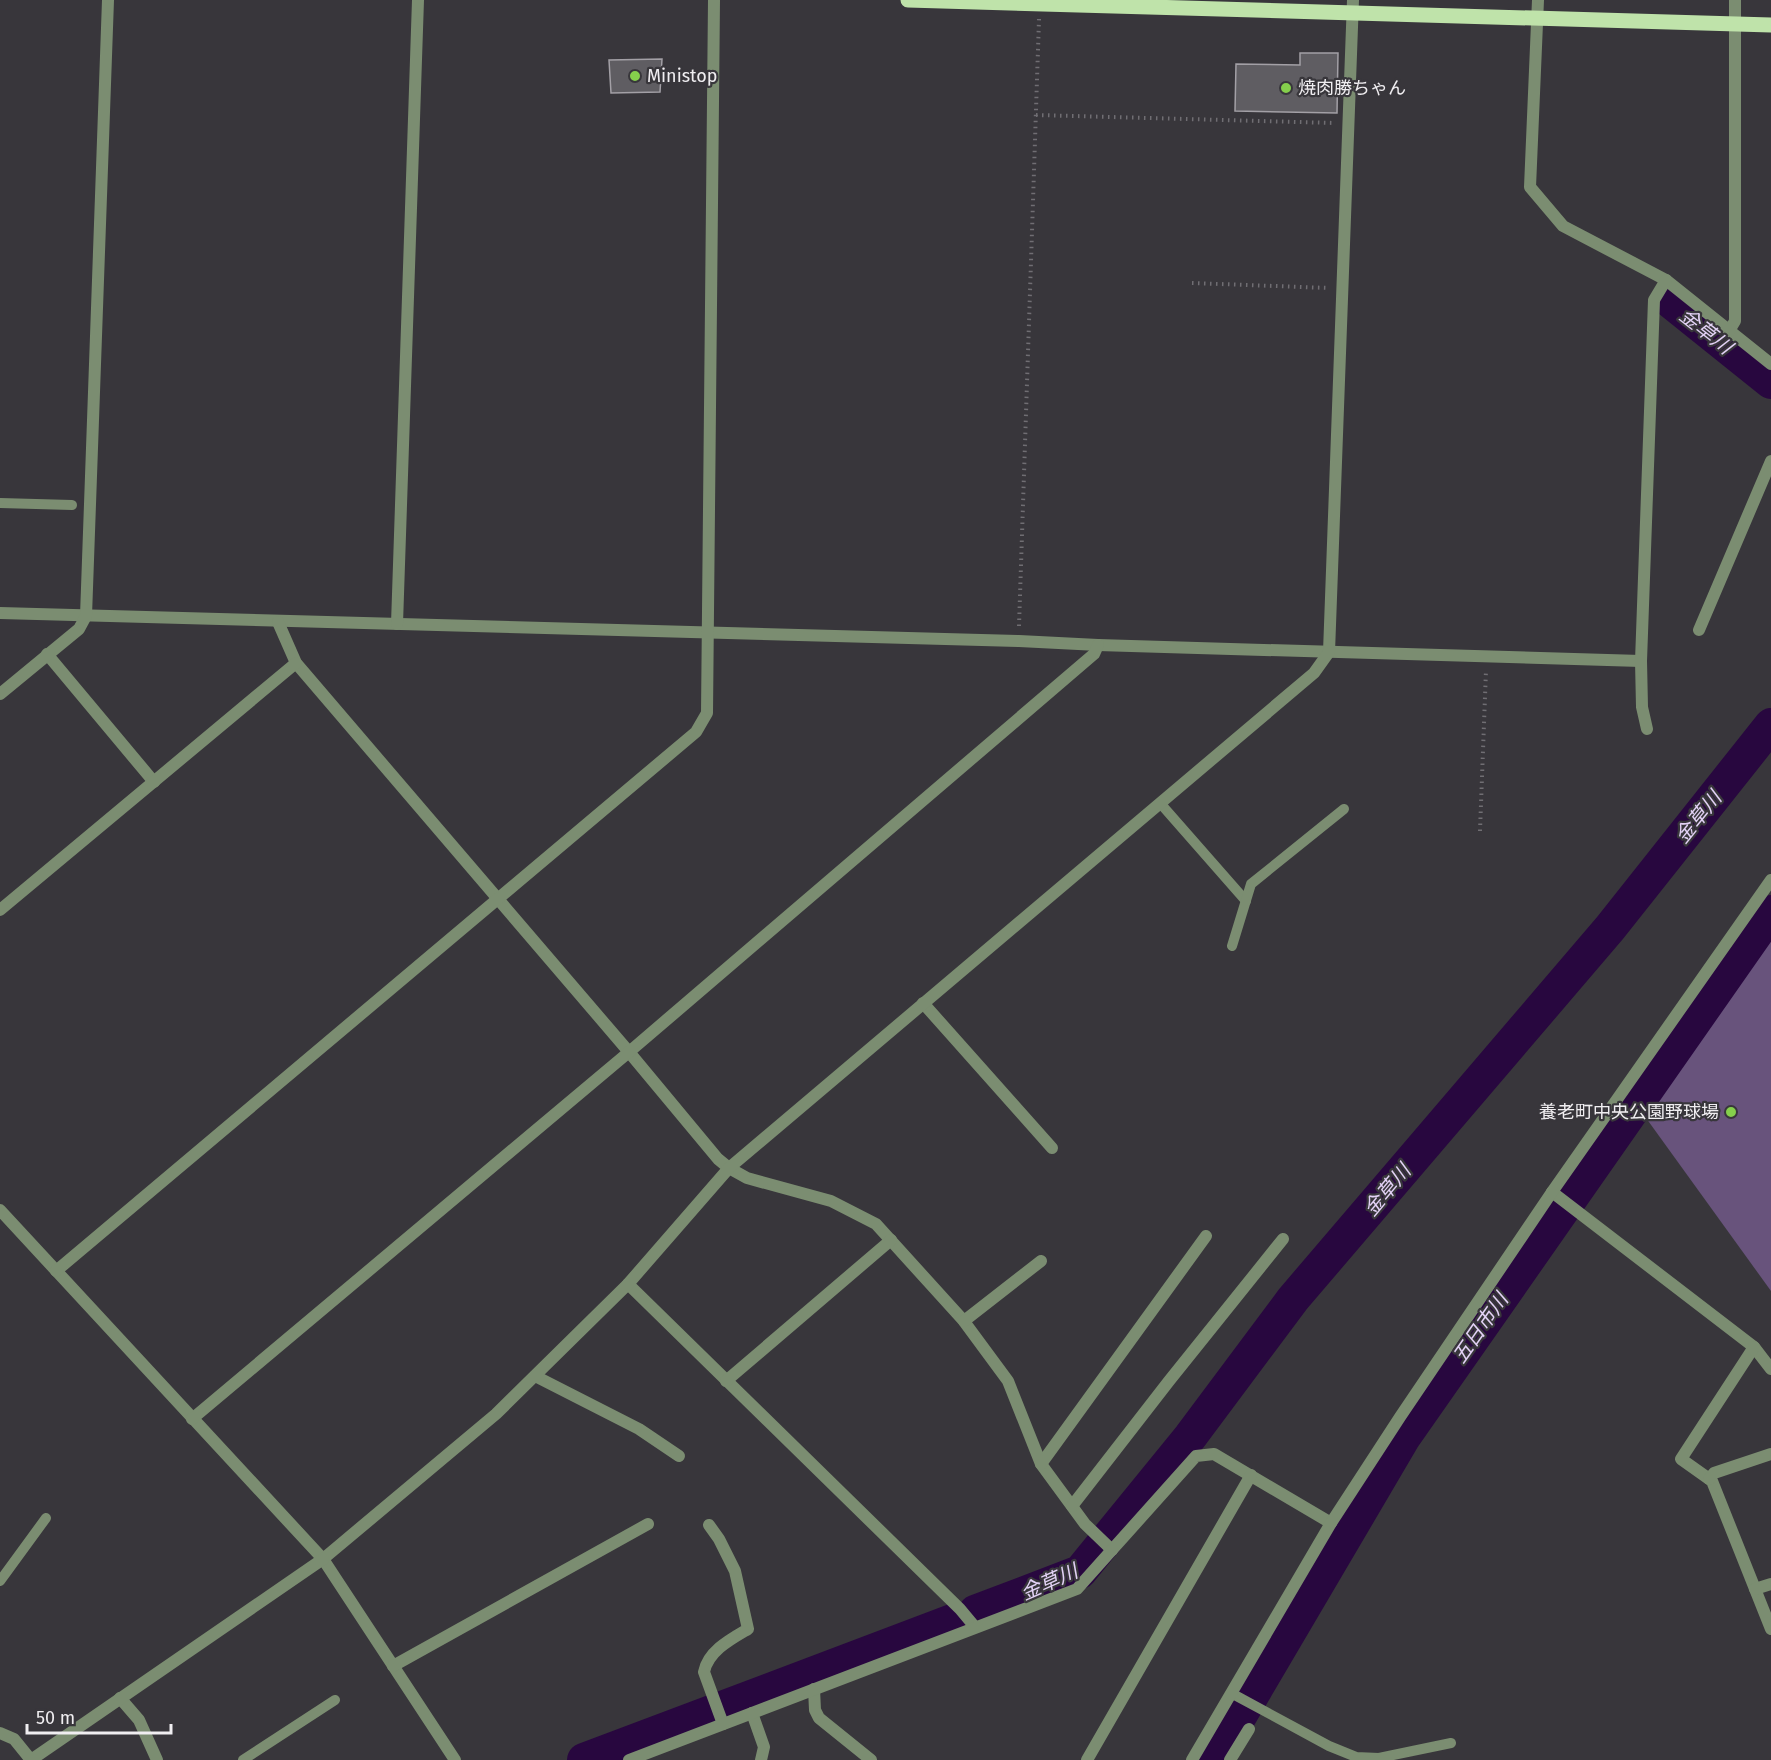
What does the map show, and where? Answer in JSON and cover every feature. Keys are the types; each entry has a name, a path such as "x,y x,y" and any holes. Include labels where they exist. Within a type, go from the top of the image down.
{"main road":[{"path":"908,0 1040,4 1352,6 1537,18 1771,25"}],"street":[{"path":"0,693 79,629 86,616 108,0"},
{"path":"397,624 418,0"},
{"path":"56,1272 696,732 707,713 714,0"},
{"path":"1538,0 1530,187 1563,226 1666,280 1771,364"},
{"path":"1730,331 1735,321 1735,0"},
{"path":"0,1733 14,1739 31,1760 47,1755 120,1698 322,1559 496,1414 628,1284 729,1168 1314,673 1329,652 1352,6"},
{"path":"1647,729 1642,707 1641,661 1654,300 1666,280"},
{"path":"1699,630 1771,461"},
{"path":"0,613 1641,661"},
{"path":"278,622 296,663 718,1159 747,1178 831,1201 876,1224 964,1321 1008,1381 1041,1464 1085,1524 1109,1548"},
{"path":"192,1419 629,1052 1094,654 1098,645"},
{"path":"47,654 154,782"},
{"path":"0,910 296,663"},
{"path":"1192,1760 1331,1523 1400,1417 1552,1192 1771,880"},
{"path":"923,1003 1052,1148"},
{"path":"1552,1192 1754,1347 1771,1369"},
{"path":"3,1218 56,1272 322,1559 455,1760"},
{"path":"1041,1464 1206,1236"},
{"path":"1072,1506 1283,1239"},
{"path":"726,1381 891,1240"},
{"path":"964,1321 1041,1261"},
{"path":"628,1284 960,1609 975,1627"},
{"path":"1754,1347 1681,1459 1712,1481 1771,1629"},
{"path":"535,1376 639,1429 679,1456"},
{"path":"630,1760 719,1714 752,1713 1077,1589 1109,1548 1196,1456 1214,1454 1331,1523"},
{"path":"1709,1479 1714,1473 1771,1454"},
{"path":"1088,1760 1251,1475"},
{"path":"393,1666 648,1524"},
{"path":"709,1526 719,1539 735,1570 748,1629 723,1645 706,1663 704,1672 719,1714"},
{"path":"1755,1589 1771,1584"},
{"path":"814,1689 815,1710 819,1718 871,1760"},
{"path":"120,1698 139,1720 157,1760"},
{"path":"752,1713 764,1747 761,1760"},
{"path":"1230,1760 1249,1729"}],"lane":[{"path":"0,503 72,505"},
{"path":"1160,803 1246,901"},
{"path":"1232,946 1251,884 1344,809"},
{"path":"0,1581 46,1518"},
{"path":"1231,1693 1329,1746 1356,1757 1379,1758 1451,1743"},
{"path":"243,1760 335,1700"}],"path":[{"path":"1018,641 1040,4"},
{"path":"1036,114 1348,123"},
{"path":"1192,283 1342,289"},
{"path":"1480,831 1486,657"}],"shaded area":[{"name":"養老町中央公園野球場","path":"1771,927 1771,1291 1641,1111"}],"building":[{"name":"焼肉勝ちゃん","path":"1300,53 1338,53 1337,113 1235,111 1236,64 1300,65"},
{"name":"Ministop","path":"662,59 660,92 611,93 609,60"}],"waterway":[{"name":"金草川","path":"1670,301 1771,382"},
{"name":"金草川","path":"975,1612 1080,1572 1190,1437 1293,1299 1610,928 1771,725"},
{"name":"五日市川","path":"1214,1760 1404,1437 1771,912"},
{"name":"金草川","path":"584,1760 955,1620"}],"place":[{"name":"Ministop","path":"635,76"},
{"name":"焼肉勝ちゃん","path":"1286,88"},
{"name":"養老町中央公園野球場","path":"1731,1112"}]}
